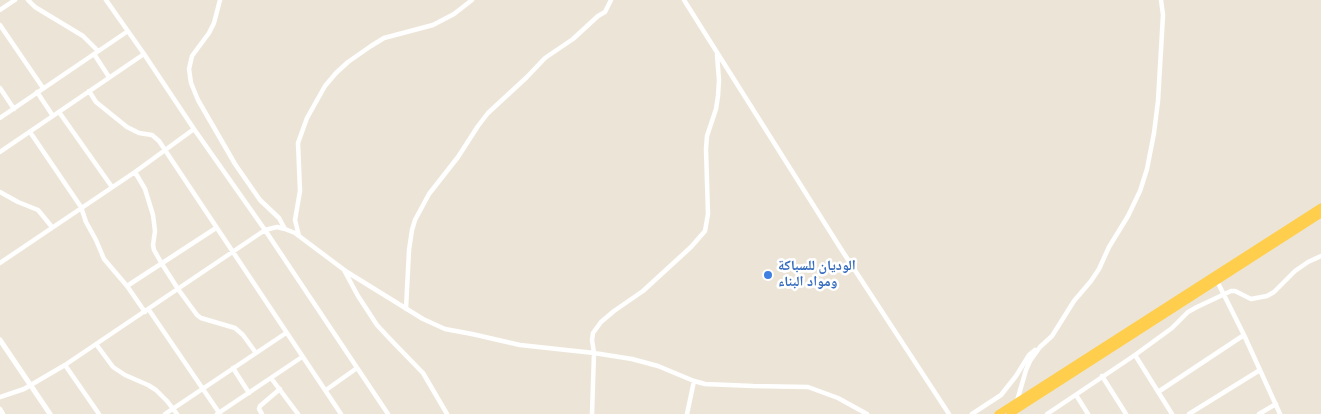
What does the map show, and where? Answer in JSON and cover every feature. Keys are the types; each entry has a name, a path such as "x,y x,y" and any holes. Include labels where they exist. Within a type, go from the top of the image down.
{"highway":[{"path":"1008,412 1017,402 1321,207"},
{"path":"998,414 1008,412 1321,214"}],"street":[{"path":"0,10 15,0"},
{"path":"28,0 83,36 96,53 109,77"},
{"path":"106,0 265,230 388,414"},
{"path":"220,0 214,23 192,56 189,69 191,83 198,100 231,158 260,200 279,218 285,229"},
{"path":"299,236 295,220 300,191 298,143 307,118 325,86 336,73 384,38 432,25 454,14 472,0"},
{"path":"406,309 412,230 429,194 458,157 488,113 545,58 573,39 605,12 611,0"},
{"path":"684,0 949,414"},
{"path":"1017,402 1026,370 1034,354 1052,336 1074,301 1095,275 1140,191 1147,169 1158,102 1163,15 1161,0"},
{"path":"0,25 43,88"},
{"path":"0,118 128,31"},
{"path":"592,414 593,334 601,322 643,291 690,247 705,230 708,214 706,149 707,136 718,96 717,52"},
{"path":"0,152 144,54"},
{"path":"0,88 14,108"},
{"path":"89,91 96,102 127,127 139,133 152,135 159,141 341,414"},
{"path":"37,92 53,116"},
{"path":"59,112 112,187"},
{"path":"0,263 194,129"},
{"path":"30,132 81,207 104,259 147,311 218,414 302,357"},
{"path":"134,172 143,186 153,215 155,231 153,245 156,253 178,289 197,315 235,328 243,335 256,353"},
{"path":"0,192 38,210 52,227"},
{"path":"0,398 31,386 65,365 265,230 273,227 285,229 299,236 343,269 406,309 445,329 520,345 632,359 658,366 694,381 714,385 808,387 838,398 867,414"},
{"path":"127,286 216,228"},
{"path":"1047,414 1135,355 1172,328 1188,312 1224,294 1235,291 1251,299 1267,296 1274,292 1295,271 1308,262 1321,257"},
{"path":"343,269 358,296 378,325 423,373 447,414"},
{"path":"1217,281 1244,334 1280,414"},
{"path":"165,414 286,333"},
{"path":"1158,392 1244,334"},
{"path":"0,340 50,414"},
{"path":"96,344 112,367 125,375 148,384 162,396 176,414"},
{"path":"972,414 1001,395 1029,355 1040,347"},
{"path":"1135,355 1172,414"},
{"path":"65,365 97,413"},
{"path":"233,368 249,393"},
{"path":"326,390 357,368"},
{"path":"1189,414 1260,370"},
{"path":"1102,376 1126,414"},
{"path":"271,378 298,414"},
{"path":"688,414 694,381"},
{"path":"262,414 259,409 260,406 280,389"},
{"path":"1076,395 1088,414"},
{"path":"1259,414 1276,404"},
{"path":"0,409 3,414"}],"place":[{"name":"الوديان للسباكة ومواد البناء","path":"768,275"}]}
